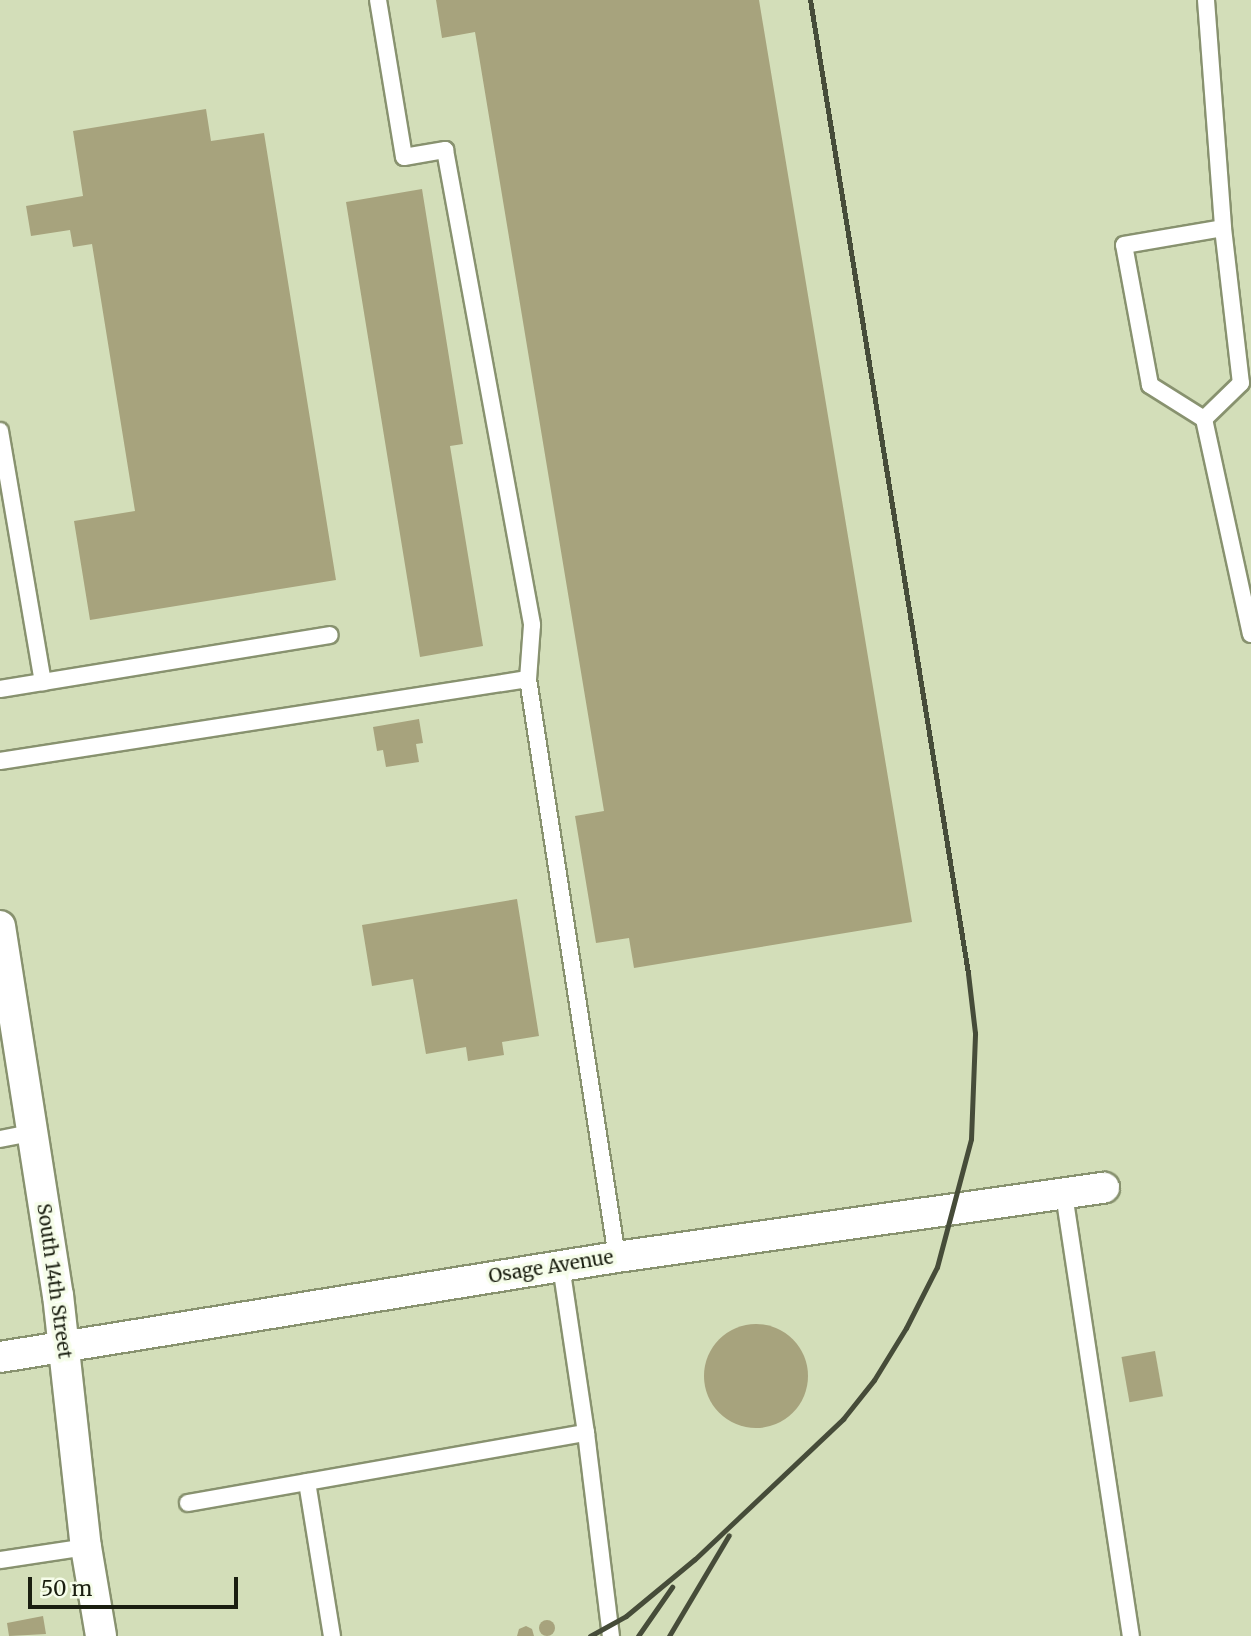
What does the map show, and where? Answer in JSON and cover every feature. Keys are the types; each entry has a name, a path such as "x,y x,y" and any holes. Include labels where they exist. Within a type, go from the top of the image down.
{"street":[{"name":"South 14th Street","path":"0,926 63,1348 86,1547 101,1636"},
{"name":"Osage Avenue","path":"0,1357 617,1256 1104,1188"}],"lane":[{"path":"377,0 404,157 445,150 532,625 528,679 617,1256"},
{"path":"1204,419 1241,383 1223,228 1206,0"},
{"path":"1223,228 1124,245 1150,385 1204,419 1251,634"},
{"path":"0,431 43,682"},
{"path":"0,689 330,635"},
{"path":"0,761 528,679"},
{"path":"0,1139 32,1133"},
{"path":"1065,1194 1096,1418 1131,1636"},
{"path":"561,1266 586,1433 611,1636"},
{"path":"188,1503 586,1433"},
{"path":"307,1482 332,1636"},
{"path":"0,1560 86,1547"}],"building":[{"path":"436,0 759,0 912,922 634,968 629,938 596,943 575,816 604,811 475,32 442,38"},
{"path":"206,109 211,141 264,133 336,580 90,620 74,521 135,511 92,244 73,247 70,230 31,236 26,206 83,196 73,131"},
{"path":"422,189 463,444 450,446 483,646 420,657 346,202"},
{"path":"419,719 423,743 416,744 419,762 386,767 383,750 377,751 373,727"},
{"path":"517,899 539,1036 502,1042 504,1055 468,1061 466,1047 426,1054 413,979 372,986 362,925"},
{"path":"756,1324 776,1328 799,1347 804,1356 808,1376 804,1396 785,1419 776,1424 756,1428 736,1424 713,1405 708,1396 704,1376 708,1356 727,1333 736,1328"},
{"path":"1155,1351 1163,1396 1130,1402 1122,1357"},
{"path":"43,1616 46,1634 9,1636 7,1623"},
{"path":"547,1620 553,1622 553,1634 547,1636 541,1634 539,1628 541,1622"},
{"path":"526,1626 532,1629 534,1636 517,1636 519,1629"}],"railway":[{"path":"590,1636 626,1616 695,1559 843,1419 874,1380 906,1328 937,1267 971,1139 975,1033 968,973 810,0"},
{"path":"669,1636 729,1535"},
{"path":"638,1636 672,1587"}]}
